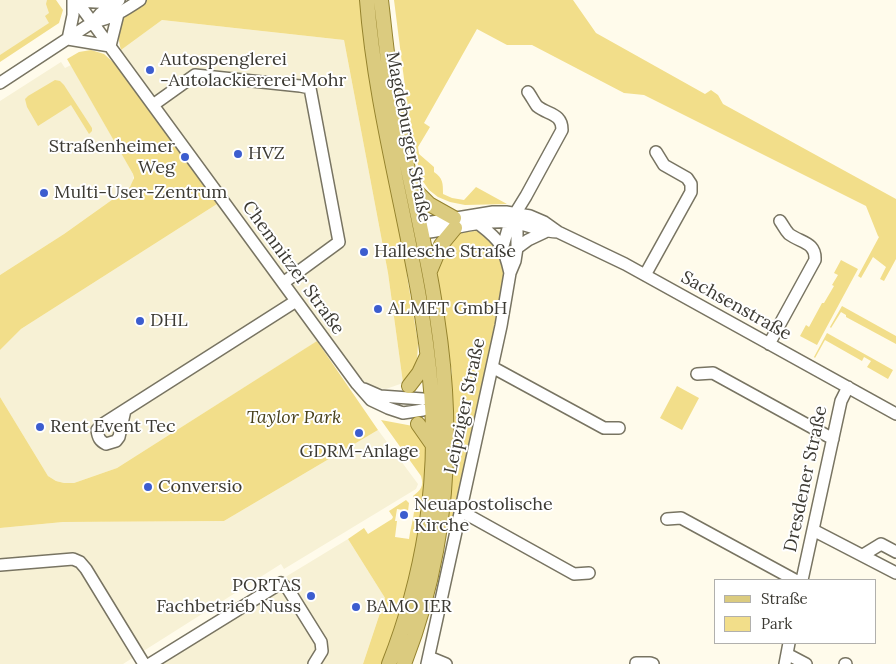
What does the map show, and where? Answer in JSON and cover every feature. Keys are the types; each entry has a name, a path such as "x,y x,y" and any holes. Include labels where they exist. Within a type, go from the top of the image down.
{"main road":[{"name":"Magdeburger Straße","path":"367,0 376,80 428,355 431,405 430,490 422,551 407,610 389,664"},
{"name":"Magdeburger Straße","path":"381,0 394,100 421,228 440,339 431,405 447,454 441,524 434,566 422,611 404,664"},
{"path":"412,187 429,204 455,223 441,245 429,272"},
{"path":"406,231 421,228"},
{"path":"410,386 428,355"},
{"path":"418,424 432,444"}],"street":[{"path":"76,0 117,6 140,0"},
{"path":"76,0 93,22"},
{"path":"68,39 76,0"},
{"path":"0,83 93,22 103,20 117,6"},
{"path":"68,39 110,46 117,6"},
{"name":"Chemnitzer Straße","path":"93,22 360,388 376,403 403,413 418,424"},
{"path":"153,105 195,75 310,88 339,242 283,284"},
{"path":"502,246 562,130 562,123 559,118 536,105 528,92"},
{"path":"645,275 691,192 691,184 687,178 664,165 656,152"},
{"name":"Sachsenstraße","path":"421,228 455,223 493,212 545,232 558,232"},
{"name":"Sachsenstraße","path":"455,223 480,225 530,216 645,275 848,387 895,410"},
{"name":"Leipziger Straße","path":"428,660 492,367 510,273 515,260 517,248 515,220"},
{"path":"769,344 815,260 815,252 811,247 788,233 780,220"},
{"name":"Leipziger Straße","path":"480,225 494,235 502,246 510,273"},
{"path":"517,248 545,232"},
{"path":"125,410 296,301"},
{"path":"492,367 604,428 619,428"},
{"path":"697,374 713,373 833,439"},
{"path":"391,397 410,386"},
{"name":"Dresdener Straße","path":"802,579 841,401 848,387"},
{"path":"360,388 380,396 431,405"},
{"name":"Chemnitzer Straße","path":"403,413 431,405"},
{"path":"460,513 468,515 574,574 589,573"},
{"path":"668,518 682,518 793,579"},
{"path":"813,530 896,573"},
{"path":"863,556 881,544 896,552"},
{"path":"0,565 66,559 80,562 144,664"},
{"path":"150,664 281,583 288,589 321,642 322,651 314,664"},
{"path":"787,654 806,664"},
{"path":"428,660 446,664"},
{"path":"636,663 653,664"}],"shaded area":[{"path":"0,0 49,0 52,23 0,59"},
{"path":"162,20 344,40 388,273 403,383 386,389 370,387 357,376 327,335 117,468 74,483 64,483 48,476 0,397 0,350 21,329 228,197 121,50"},
{"path":"61,62 65,68 71,65 133,174 133,183 64,234 0,275 0,101"},
{"path":"378,430 418,484 416,489 284,569 281,564 123,664 0,664 0,528 63,522 224,521"},
{"path":"348,539 385,598 363,664 157,664 273,591 287,576"}],"green space":[{"path":"47,0 56,0 63,10 59,23 0,62 0,55 49,23 45,16 49,13 46,4"},
{"path":"147,0 362,0 405,246 407,276 418,343 417,363 407,380 403,383 388,273 344,40 162,20 121,50 119,32 120,23 124,15"},
{"path":"394,0 573,0 596,33 705,94 711,90 718,95 723,104 896,199 896,259 884,281 880,279 886,267 873,257 861,278 858,276 879,237 866,206 644,95 624,93 532,45 507,45 477,29 424,123 430,127 418,147 419,154 434,167 434,172 442,181 443,194 464,200 476,187 507,204 465,205 438,197 429,190 422,180 412,142"},
{"path":"91,50 104,54 114,63 217,204 21,329 0,350 0,275 64,234 130,187 134,178 67,59 79,52"},
{"path":"55,80 60,81 64,85 92,128 89,134 71,105 38,126 27,107 25,99"},
{"path":"476,231 486,233 494,239 505,271 452,532 446,532 452,373 437,275 438,263 453,236 464,232"},
{"path":"841,260 858,269 817,345 800,336 806,325 809,327 834,286 832,285 838,275 834,273"},
{"path":"842,306 896,336 896,344 846,317 841,312 831,328"},
{"path":"827,333 893,370 888,379 867,367 871,361 864,357 862,361 825,340 815,358"},
{"name":"Taylor Park","path":"317,341 378,430 224,521 63,522 0,528 0,397 48,476 56,481 74,483 117,468"},
{"path":"677,386 699,398 682,430 660,418"},
{"path":"381,420 413,426 424,439 428,454 418,542 405,597 385,664 363,664 385,598 348,539 364,528 368,534 392,519 393,517 389,511 406,500 409,503 408,511 397,509 395,537 409,539 414,512 413,496 420,490 422,485 421,476"}],"place":[{"name":"Autospenglerei -Autolackiererei Mohr","path":"150,70"},
{"name":"HVZ","path":"238,154"},
{"name":"Straßenheimer Weg","path":"185,157"},
{"name":"Multi-User-Zentrum","path":"44,193"},
{"name":"Hallesche Straße","path":"364,252"},
{"name":"ALMET GmbH","path":"378,309"},
{"name":"DHL","path":"140,321"},
{"name":"Rent Event Tec","path":"40,427"},
{"name":"GDRM-Anlage","path":"359,433"},
{"name":"Conversio","path":"148,487"},
{"name":"Neuapostolische Kirche","path":"404,515"},
{"name":"PORTAS Fachbetrieb Nuss","path":"311,596"},
{"name":"BAMO IER","path":"356,607"}]}
